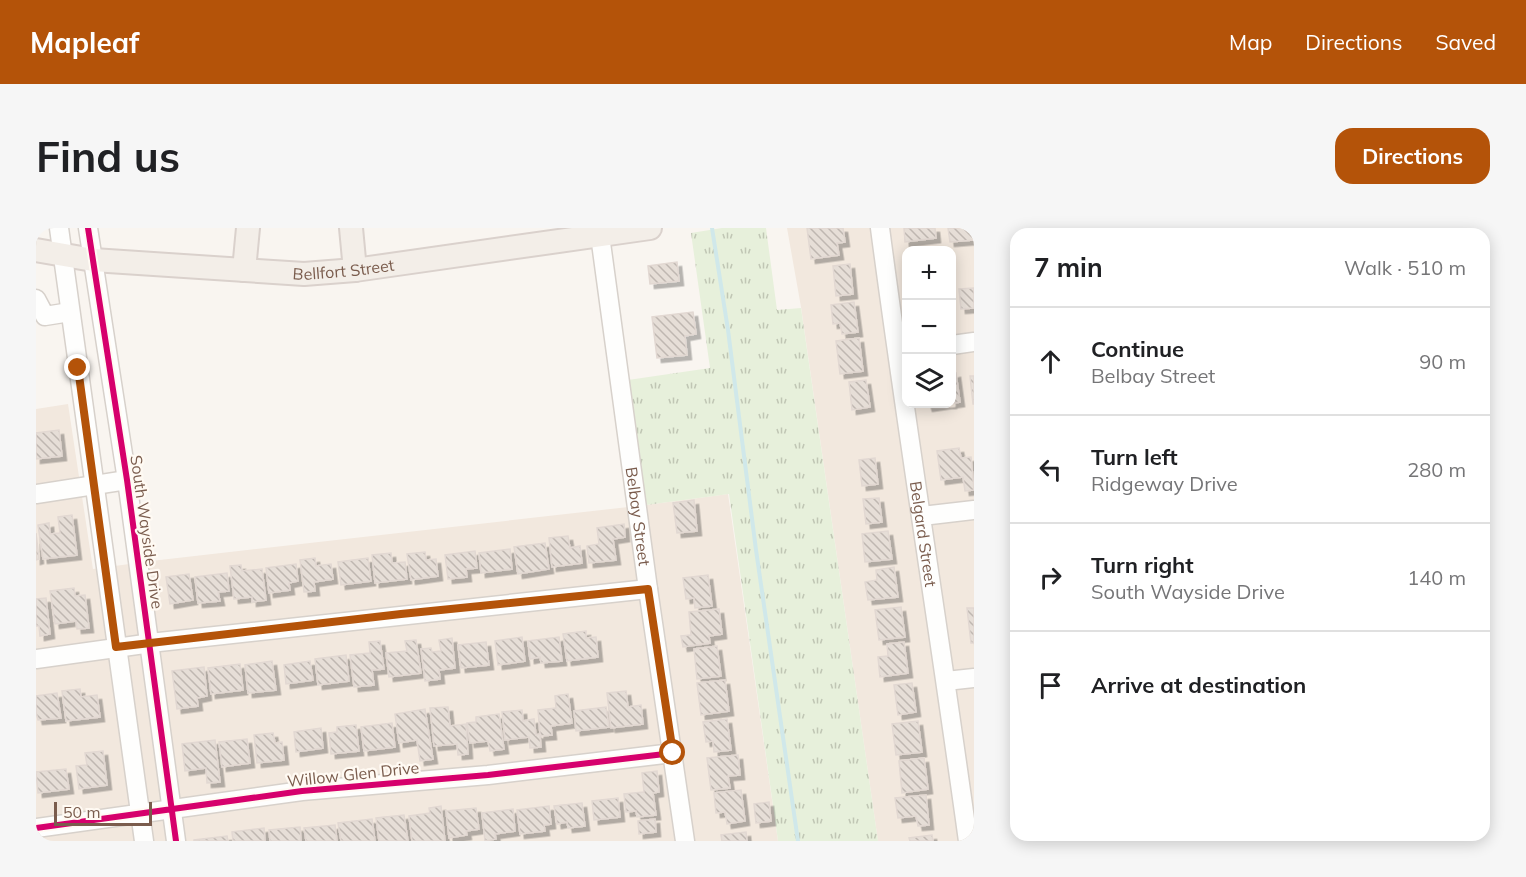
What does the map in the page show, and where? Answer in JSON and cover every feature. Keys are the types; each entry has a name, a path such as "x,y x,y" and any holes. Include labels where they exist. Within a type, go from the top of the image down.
{"main road":[{"path":"244,270 248,228"},
{"path":"351,228 356,270"},
{"name":"Bellfort Street","path":"36,250 93,260 303,274 356,270 599,231 650,228"}],"street":[{"path":"59,228 144,841"},
{"name":"South Wayside Drive","path":"88,228 127,480 176,841"},
{"name":"Belgard Street","path":"880,228 901,351 968,841"},
{"name":"Belbay Street","path":"599,231 648,589 686,841"},
{"path":"36,299 45,316 70,312"},
{"path":"956,344 974,342"},
{"path":"36,494 127,480"},
{"path":"922,516 974,510"},
{"path":"36,659 148,643 648,589"},
{"path":"946,681 974,678"},
{"name":"Willow Glen Drive","path":"36,828 302,791 488,775 673,753"}],"shaded area":[{"path":"787,228 974,228 974,841 878,841 801,307"},
{"path":"68,404 93,569 728,494 778,841 36,841 36,409"}],"green space":[{"path":"722,228 766,228 777,310 801,308 878,841 778,841 729,494 646,505 628,380 710,368 691,233"}],"building":[{"path":"807,228 843,228 845,242 837,243 839,255 811,259"},
{"path":"904,228 935,228 936,238 905,242"},
{"path":"948,228 974,228 974,240 950,242"},
{"path":"677,262 679,281 650,284 648,266"},
{"path":"850,264 853,294 836,296 833,266"},
{"path":"974,288 974,308 961,309 959,289"},
{"path":"854,302 858,332 842,334 840,323 833,324 831,305"},
{"path":"693,312 696,334 685,336 687,355 657,358 652,317"},
{"path":"859,338 863,371 840,374 836,341"},
{"path":"956,373 960,402 956,402"},
{"path":"970,376 974,376 974,404 973,404"},
{"path":"866,380 870,407 852,410 849,382"},
{"path":"59,430 62,456 36,459 36,433"},
{"path":"959,448 961,458 971,457 974,490 965,491 963,477 941,480 937,451"},
{"path":"875,458 878,484 862,486 859,460"},
{"path":"879,498 882,522 866,524 863,499"},
{"path":"694,500 697,531 677,533 673,503"},
{"path":"72,515 77,555 43,559 38,525 49,523 50,534 60,533 58,517"},
{"path":"624,524 625,537 613,539 616,560 589,563 587,546 599,544 597,528"},
{"path":"888,531 892,559 865,562 862,534"},
{"path":"36,533 39,559 36,560"},
{"path":"568,536 570,548 580,546 582,563 552,567 549,538"},
{"path":"545,543 549,569 518,574 514,547"},
{"path":"510,549 512,569 481,573 479,553"},
{"path":"475,551 477,568 466,569 467,577 448,579 445,555"},
{"path":"425,552 426,560 436,559 438,576 411,580 407,554"},
{"path":"391,553 392,563 405,562 407,579 375,583 372,555"},
{"path":"315,558 316,566 331,564 333,579 314,582 315,591 304,592 300,560"},
{"path":"368,558 371,581 341,585 338,562"},
{"path":"296,564 298,581 289,583 290,590 269,593 266,568"},
{"path":"241,565 242,571 262,569 266,600 252,602 252,597 234,599 230,566"},
{"path":"894,567 898,597 868,600 865,582 877,580 876,570"},
{"path":"227,573 229,591 218,592 220,601 198,603 195,577"},
{"path":"189,574 193,600 170,604 166,577"},
{"path":"708,575 712,606 695,608 694,598 686,599 683,578"},
{"path":"74,588 75,596 85,595 89,628 77,629 76,621 55,624 50,591"},
{"path":"46,598 50,634 40,636 39,626 36,626 36,599"},
{"path":"901,607 905,637 879,640 875,610"},
{"path":"967,608 974,608 974,643 971,643"},
{"path":"719,609 722,634 709,636 710,643 683,647 681,636 691,635 689,612"},
{"path":"586,631 586,638 596,637 598,657 567,661 563,634"},
{"path":"522,637 525,661 498,665 495,641"},
{"path":"559,637 562,661 541,663 540,657 530,659 528,641"},
{"path":"452,638 455,668 439,670 440,679 425,681 421,649 431,648 432,652 441,651 439,640"},
{"path":"416,640 421,673 389,677 386,653 407,651 405,641"},
{"path":"380,641 384,669 372,670 374,685 354,687 350,655 370,653 369,642"},
{"path":"486,642 489,665 461,668 458,645"},
{"path":"904,642 908,673 880,677 878,657 888,656 887,644"},
{"path":"717,646 721,676 697,679 694,649"},
{"path":"346,655 349,681 318,685 315,659"},
{"path":"272,661 276,690 248,693 245,665"},
{"path":"310,661 313,680 286,684 284,665"},
{"path":"240,664 243,690 211,694 208,668"},
{"path":"204,667 207,696 197,698 198,706 177,709 172,671"},
{"path":"725,680 729,711 701,715 697,683"},
{"path":"912,683 916,712 898,715 894,685"},
{"path":"80,689 81,697 97,695 100,717 66,721 62,691"},
{"path":"626,691 628,707 641,705 643,724 611,728 607,693"},
{"path":"57,693 61,718 38,720 36,696"},
{"path":"568,694 572,723 551,726 552,735 540,736 541,747 530,748 529,737 505,740 502,712 522,710 523,721 534,719 536,735 540,734 538,710 556,708 555,696"},
{"path":"448,707 450,726 466,724 468,754 458,755 457,744 434,746 430,708"},
{"path":"606,707 609,727 576,731 574,711"},
{"path":"425,709 433,759 420,761 417,740 399,743 395,714"},
{"path":"499,714 504,749 490,751 488,741 470,743 467,723 476,722 476,717"},
{"path":"727,719 731,750 714,752 713,741 706,742 703,722"},
{"path":"918,721 922,752 896,755 892,724"},
{"path":"392,723 395,747 364,751 361,727"},
{"path":"356,725 359,751 331,754 329,733 337,732 337,727"},
{"path":"321,728 323,748 296,752 294,732"},
{"path":"273,733 275,743 282,742 284,760 257,763 254,735"},
{"path":"247,739 250,763 222,767 219,742"},
{"path":"215,740 220,782 207,783 206,768 185,771 182,744"},
{"path":"103,751 107,785 79,789 76,766 87,765 85,753"},
{"path":"738,755 740,775 728,776 730,788 711,790 707,758"},
{"path":"924,758 928,789 902,793 899,761"},
{"path":"66,769 69,789 38,793 36,772"},
{"path":"657,771 659,792 653,793 656,815 637,817 636,811 626,812 624,794 644,792 642,773"},
{"path":"741,790 745,821 727,824 725,812 716,813 714,793"},
{"path":"926,795 929,825 918,826 916,816 898,818 895,798"},
{"path":"618,798 620,817 594,820 592,801"},
{"path":"769,802 771,821 756,823 754,804"},
{"path":"582,803 585,826 568,828 567,822 557,824 554,806"},
{"path":"441,806 445,841 412,841 409,816 430,813 429,808"},
{"path":"549,806 551,824 544,825 545,831 520,834 517,810"},
{"path":"476,808 479,829 466,831 467,835 449,838 446,811"},
{"path":"513,809 515,831 495,834 496,839 485,841 482,813"},
{"path":"404,815 408,841 379,841 376,818"},
{"path":"372,819 375,841 341,841 338,823"},
{"path":"655,819 656,832 639,834 638,821"},
{"path":"335,825 337,841 306,841 304,828"},
{"path":"300,827 301,841 270,841 269,830"},
{"path":"264,828 265,841 233,841 232,832"},
{"path":"746,832 747,841 722,841 721,835"},
{"path":"932,835 933,841 910,841 909,838"},
{"path":"227,836 228,841 194,841 194,840"}],"waterway":[{"path":"712,228 798,841"}],"cycle path":[{"path":"88,228 127,480 176,841"},
{"path":"36,828 302,791 488,775 673,753"}],"route":[{"path":"78,368 116,647 401,614 648,589 673,753"}]}
